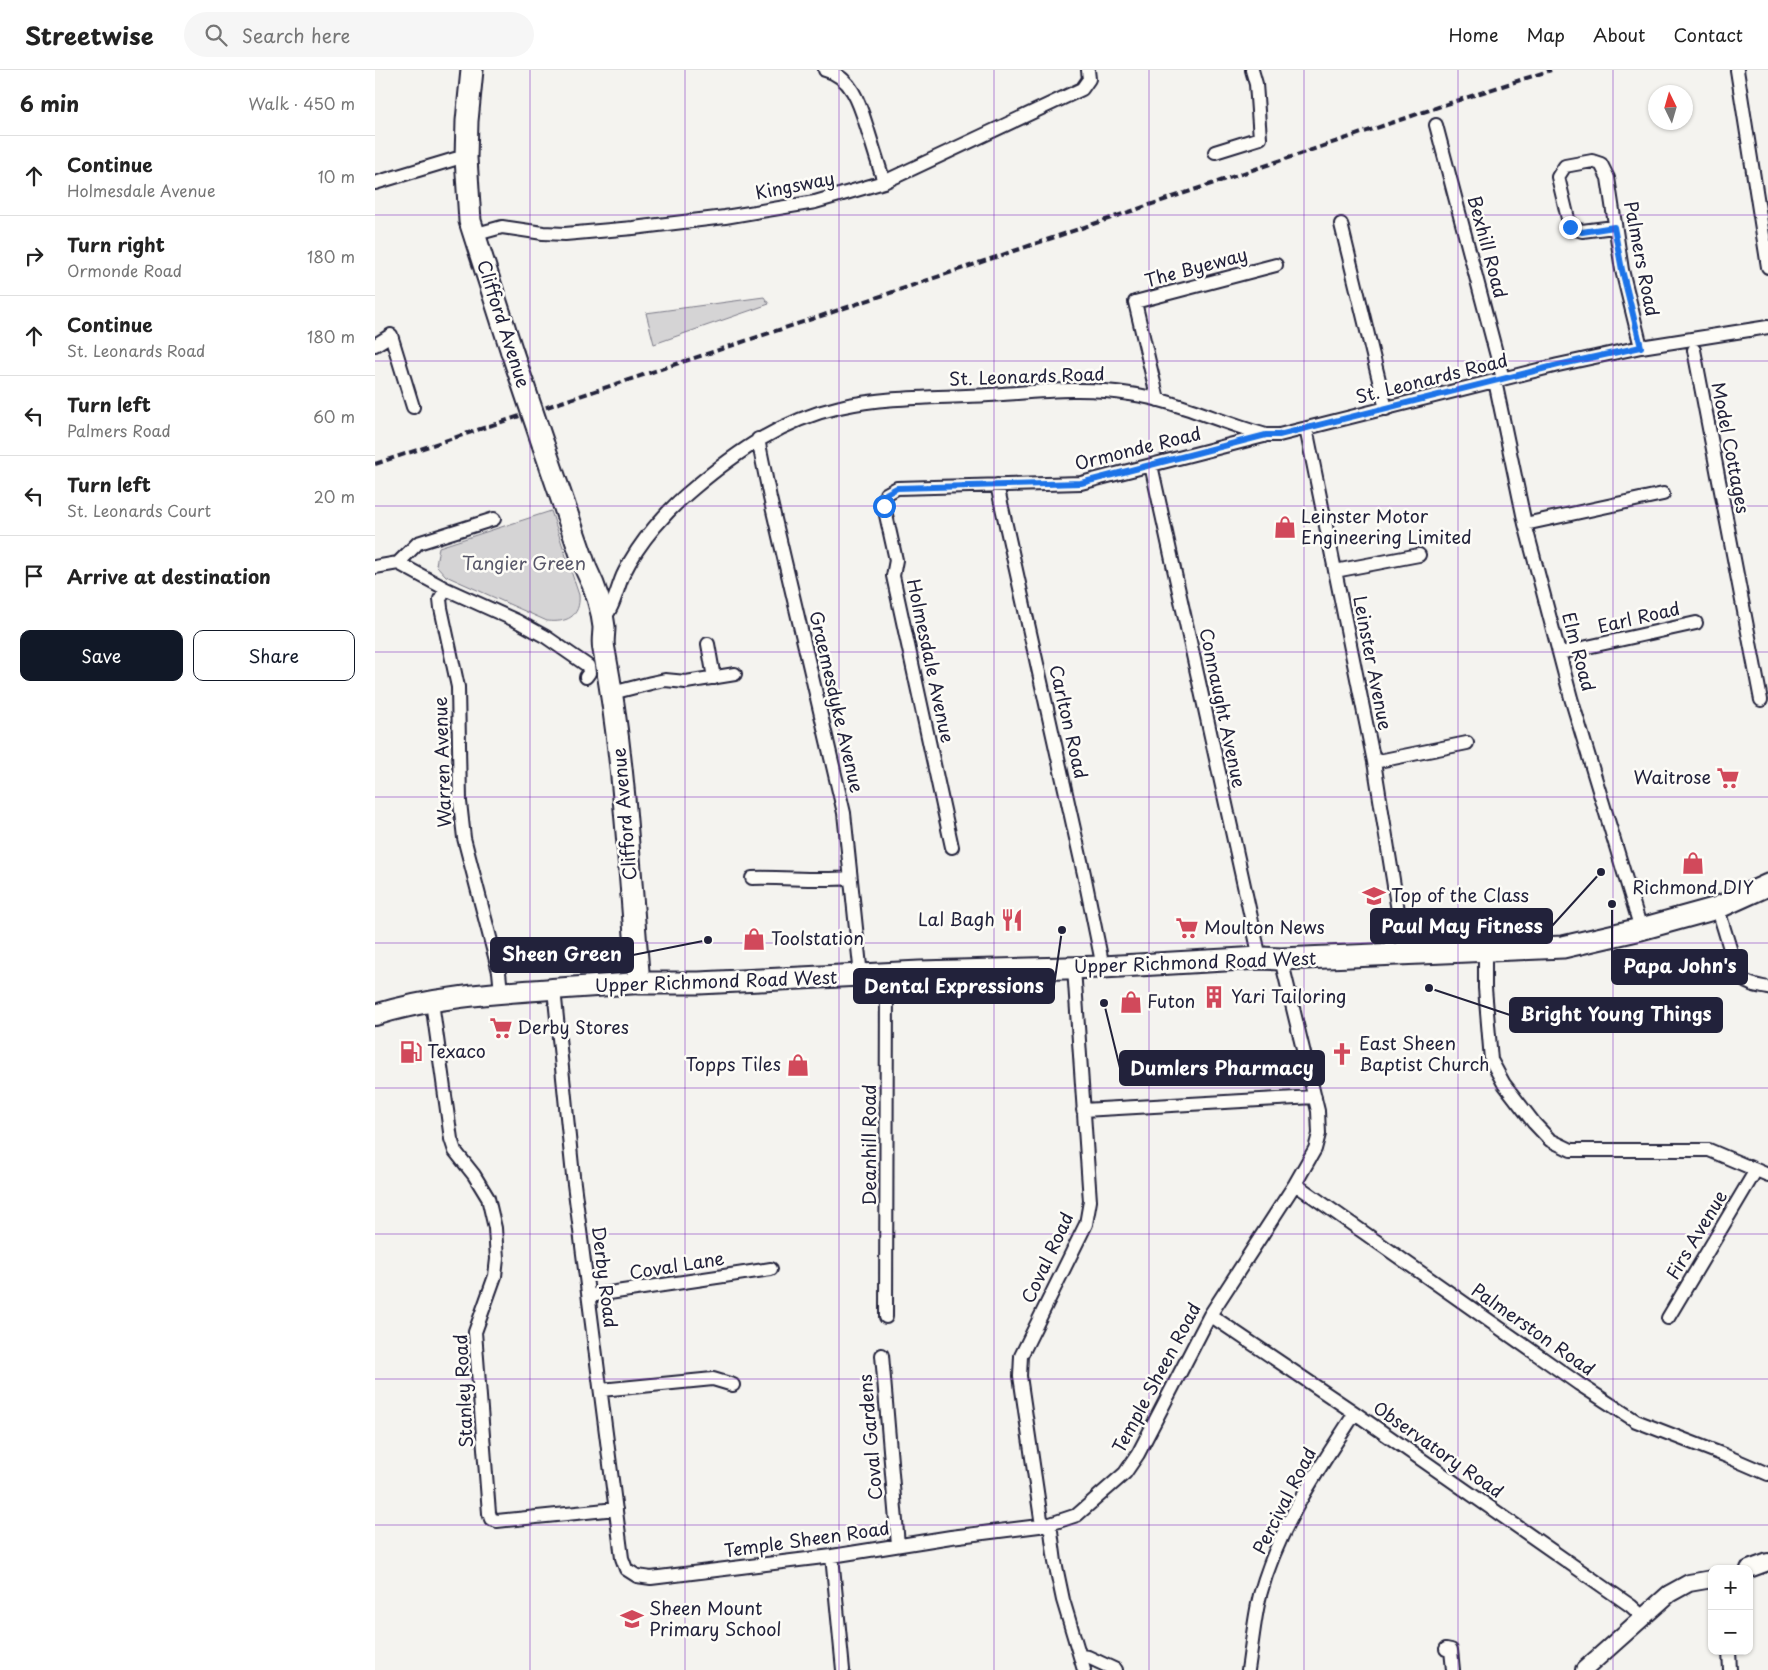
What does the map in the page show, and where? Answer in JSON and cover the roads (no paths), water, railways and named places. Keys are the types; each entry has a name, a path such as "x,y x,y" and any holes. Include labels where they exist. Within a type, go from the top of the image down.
{"highway":[{"name":"Clifford Avenue","path":"472,70 465,158 467,201 473,235 586,569 594,586 604,627 603,646 612,693 626,807 639,983"},
{"name":"Clifford Avenue","path":"586,569 585,587 587,597 595,629 603,646"},
{"name":"Upper Richmond Road West","path":"639,983 699,983 1563,947 1641,929 1717,908 1768,885"}],"main road":[{"name":"Upper Richmond Road West","path":"375,1015 390,1010 432,1002 501,992 639,983"}],"street":[{"path":"825,70 835,72 849,86 858,101 884,182"},
{"name":"Kingsway","path":"473,235 502,227 543,234 633,228 725,217 815,202 884,182 1082,89 1089,79 1087,70"},
{"path":"1215,152 1260,138 1256,84 1252,70"},
{"path":"1737,70 1765,230 1768,267"},
{"name":"Bexhill Road","path":"1437,125 1499,380"},
{"path":"375,183 455,159 465,158"},
{"name":"Palmers Road","path":"1614,227 1582,232 1570,227 1558,178 1565,166 1592,161 1601,164 1608,178 1622,270 1641,347"},
{"path":"1341,224 1386,409"},
{"name":"The Byeway","path":"1158,400 1135,302 1276,264"},
{"name":"St. Leonards Road","path":"602,618 606,616 624,573 641,545 663,518 691,490 745,447 758,439 799,420 840,407 884,401 1070,390 1110,391 1158,400 1266,435 1279,435 1641,347 1768,328"},
{"path":"375,345 391,335 413,407"},
{"name":"Model Cottages","path":"1694,350 1761,700"},
{"name":"Elm Road","path":"1499,380 1525,524 1571,698 1641,929"},
{"name":"Leinster Avenue","path":"1306,428 1374,762 1405,954"},
{"name":"Ormonde Road","path":"897,488 1081,483 1266,435"},
{"name":"Graemesdyke Avenue","path":"758,439 772,508 844,813 861,976"},
{"name":"Connaught Avenue","path":"1151,465 1242,884 1270,959"},
{"name":"Carlton Road","path":"997,485 1103,967"},
{"name":"Holmesdale Avenue","path":"897,488 886,494 884,506 896,560 893,576 952,847"},
{"path":"1525,524 1663,494"},
{"path":"375,567 398,563 419,543 494,519"},
{"path":"1335,571 1419,555"},
{"path":"398,563 446,589 517,621 546,637 588,666 589,673 586,677"},
{"name":"Warren Avenue","path":"446,589 440,599 458,687 459,802 464,838 499,972 501,992"},
{"name":"Earl Road","path":"1560,653 1696,623"},
{"path":"709,644 714,678"},
{"path":"612,693 665,680 687,682 735,674"},
{"path":"1374,762 1467,743"},
{"path":"752,878 778,877 827,880 850,878"},
{"path":"1717,908 1741,978 1753,985 1768,988"},
{"path":"1485,951 1491,1060 1510,1092 1550,1140 1571,1150 1709,1150 1762,1172"},
{"name":"Temple Sheen Road","path":"626,1569 637,1576 651,1578 833,1556 1047,1525 1077,1515 1125,1473 1138,1454 1210,1315 1295,1184 1315,1149 1319,1134 1315,1097 1270,959"},
{"name":"Coval Road","path":"1074,968 1090,1201 1086,1224 1021,1356 1020,1376 1041,1519 1051,1531 1063,1600 1084,1670"},
{"name":"Deanhill Road","path":"886,1317 887,974"},
{"name":"Derby Road","path":"555,989 573,1176 622,1558 626,1569"},
{"name":"Stanley Road","path":"432,1002 451,1139 455,1151 474,1174 488,1198 495,1228 497,1259 495,1276 475,1332 491,1519 616,1509"},
{"path":"1083,1110 1315,1097"},
{"name":"Firs Avenue","path":"1667,1318 1762,1172"},
{"name":"Palmerston Road","path":"1295,1184 1573,1380 1636,1421 1768,1474"},
{"name":"Coval Lane","path":"589,1296 771,1269"},
{"name":"Observatory Road","path":"1210,1315 1355,1413 1631,1606 1643,1617"},
{"name":"Coval Gardens","path":"882,1355 899,1545"},
{"path":"601,1390 713,1379 733,1385"},
{"name":"Percival Road","path":"1248,1670 1260,1596 1277,1548 1309,1483 1355,1413"},
{"path":"833,1556 843,1670"},
{"path":"1753,1568 1768,1562"},
{"path":"1584,1670 1669,1594 1689,1583 1708,1580"},
{"path":"1445,1649 1451,1650 1453,1670"},
{"path":"1729,1655 1730,1670"},
{"path":"1081,1656 1088,1657 1116,1670"}],"railway":[{"path":"375,464 1551,70"}],"place":[{"name":"Leinster Motor Engineering Limited","path":"1285,527"},
{"name":"Waitrose","path":"1728,778"},
{"name":"Richmond DIY","path":"1693,863"},
{"name":"Paul May Fitness","path":"1601,872"},
{"name":"Top of the Class","path":"1374,896"},
{"name":"Papa John's","path":"1612,904"},
{"name":"Lal Bagh","path":"1012,920"},
{"name":"Moulton News","path":"1187,928"},
{"name":"Dental Expressions","path":"1062,930"},
{"name":"Toolstation","path":"754,939"},
{"name":"Sheen Green","path":"708,940"},
{"name":"Bright Young Things","path":"1429,988"},
{"name":"Yari Tailoring","path":"1214,997"},
{"name":"Futon","path":"1131,1002"},
{"name":"Dumlers Pharmacy","path":"1104,1003"},
{"name":"Derby Stores","path":"501,1028"},
{"name":"Texaco","path":"411,1052"},
{"name":"East Sheen Baptist Church","path":"1342,1054"},
{"name":"Topps Tiles","path":"798,1065"},
{"name":"Sheen Mount Primary School","path":"632,1619"}],"park label":[{"name":"Tangier Green","path":"524,564"}]}
